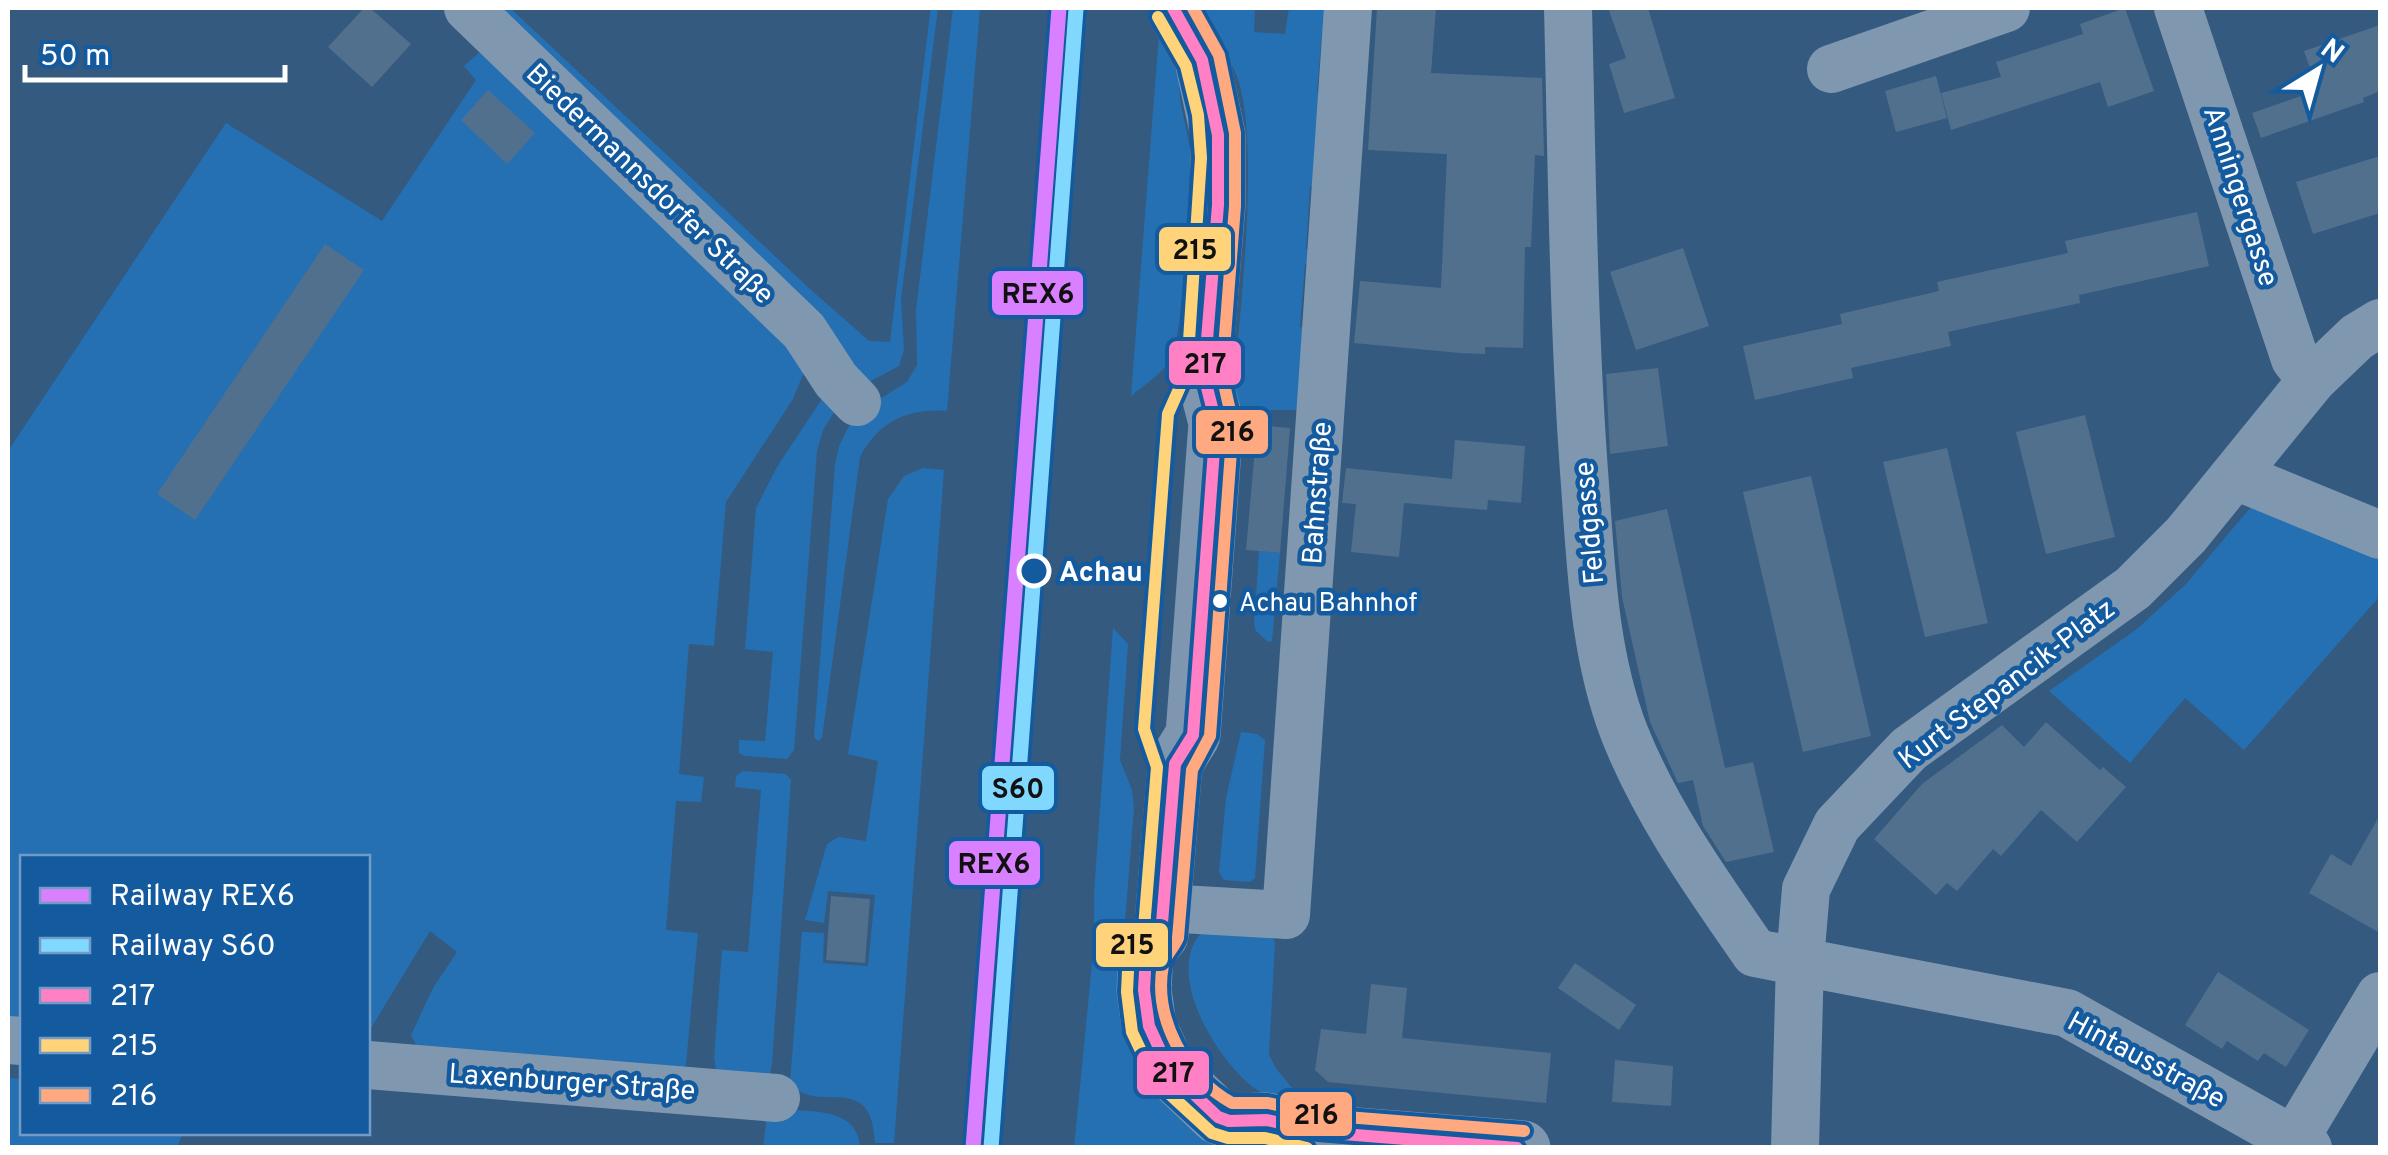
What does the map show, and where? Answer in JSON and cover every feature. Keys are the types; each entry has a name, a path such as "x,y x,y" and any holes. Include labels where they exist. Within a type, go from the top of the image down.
{"main road":[{"path":"1202,60 1215,112 1219,158 1204,376 1216,423 1193,735 1175,764 1162,921 1175,958 1180,1001 1193,1040 1220,1077 1266,1120 1318,1132 1524,1148"}],"street":[{"name":"Biedermannsdorfer Straße","path":"468,8 804,331 856,402"},
{"name":"Bahnstraße","path":"1162,921 1286,915 1348,8"},
{"name":"Feldgasse","path":"1568,8 1578,389 1594,595 1610,686 1642,772 1670,827 1714,894 1756,953 1800,960"},
{"path":"1830,69 2006,8"},
{"name":"Anningergasse","path":"2178,8 2295,359 2312,380"},
{"name":"Kurt Stepancik-Platz","path":"1795,1148 1806,888 1837,825 1909,749 2133,588 2186,535 2312,380 2357,338 2380,323"},
{"path":"2236,476 2380,535"},
{"name":"Hintausstraße","path":"1800,960 2066,1013 2301,1144"},
{"path":"2301,1144 2380,996"},
{"name":"Laxenburger Straße","path":"370,1065 776,1098"}],"shaded area":[{"path":"487,8 510,8 869,341 890,342 931,8 938,8 901,299 904,350 899,366 867,383"},
{"path":"953,8 980,8 947,411 919,412 896,420 876,435 860,457 822,738 818,741 814,737 835,464 850,424 907,382 917,365 916,310"},
{"path":"1161,8 1255,8 1254,32 1285,34 1289,8 1335,8 1322,32 1317,93 1326,95 1319,187 1310,187 1306,249 1314,250 1313,265 1305,264 1300,327 1308,328 1310,410 1260,410 1256,436 1240,428 1231,412 1248,172 1239,84 1227,60 1181,74 1190,168 1179,322 1171,359 1131,396"},
{"path":"488,51 789,337 804,372 793,399 726,502 714,646 689,644 679,774 704,777 701,802 676,801 666,930 698,933 686,1065 681,1070 421,1055 411,1035 433,988 457,952 430,931 370,1030 370,855 20,855 20,1019 8,1018 8,451 226,123 382,221 476,80 464,66 479,53"},
{"path":"822,399 838,406 823,430 817,451 794,750 787,759 745,756 739,753 739,740 765,741 773,652 745,649 756,508 777,467"},
{"path":"923,468 944,470 894,1143 875,1143 872,1120 864,1106 853,1100 813,1096 790,1082 802,932 824,933 823,963 868,966 875,895 828,891 824,923 805,920 827,844 838,837 866,841 878,761 848,754 888,499 904,476"},
{"path":"2251,507 2380,559 2380,596 2244,750 2185,698 2130,763 2049,691 2137,629 2186,584"},
{"path":"1259,551 1280,553 1272,641 1268,642 1254,624"},
{"path":"1113,628 1128,644 1120,760 1132,790 1134,808 1120,984 1163,1102 1189,1126 1222,1147 1074,1148 1094,943 1094,893"},
{"path":"1241,732 1257,734 1265,740 1255,878 1250,882 1224,880 1219,872 1226,798"},
{"path":"743,771 786,774 791,780 772,1063 770,1074 717,1075 714,1058 722,950 748,952 761,790 735,787 736,776"},
{"path":"1203,931 1272,935 1275,943 1269,1055 1311,1110 1253,1087 1224,1057 1211,1036 1191,991 1188,968 1192,948"},
{"path":"8,1078 20,1079 20,1135 182,1135 177,1147 8,1147"},
{"path":"776,1109 841,1118 857,1134 860,1147 763,1148 767,1116"}],"building":[{"path":"364,8 370,8 411,44 372,87 328,47"},
{"path":"1377,8 1436,8 1431,73 1542,78 1544,156 1535,155 1531,247 1525,247 1523,348 1485,347 1485,354 1354,343 1360,281 1441,288 1447,154 1368,150"},
{"path":"1608,8 1648,8 1675,98 1624,113 1609,64 1626,58"},
{"path":"2125,8 2154,91 2108,107 2100,82 1951,130 1941,93 2001,77 1996,62 2083,34 2080,24"},
{"path":"2380,25 2380,91 2363,98 2364,102 2261,138 2252,113 2318,90 2304,51"},
{"path":"1936,76 1947,118 1896,132 1885,91"},
{"path":"488,90 535,133 507,164 461,120"},
{"path":"2380,156 2380,213 2313,234 2296,182"},
{"path":"2197,212 2209,266 2079,295 2080,303 1948,332 1951,346 1851,368 1853,378 1755,400 1743,346 1842,324 1840,314 1939,291 1937,282 2068,253 2065,241"},
{"path":"325,244 364,270 195,520 157,494"},
{"path":"1683,248 1709,326 1636,350 1610,272"},
{"path":"1658,368 1668,446 1610,454 1606,374"},
{"path":"2085,415 2115,537 2046,554 2016,432"},
{"path":"1257,425 1290,428 1280,553 1246,550"},
{"path":"1455,440 1525,446 1521,503 1488,500 1487,510 1404,503 1399,557 1351,552 1356,504 1342,503 1346,468 1452,479"},
{"path":"1947,448 1988,623 1925,637 1883,462"},
{"path":"1811,476 1871,736 1803,752 1743,492"},
{"path":"1667,509 1725,768 1753,762 1774,852 1726,862 1703,826 1693,780 1678,783 1650,722 1622,597 1615,521"},
{"path":"2046,722 2100,770 2103,767 2126,787 2077,842 2041,810 2001,856 1993,849 1957,891 1947,883 1936,895 1874,839 1922,784 2002,725 2024,747"},
{"path":"2380,815 2380,933 2309,893 2331,854 2351,866"},
{"path":"831,896 870,899 865,963 826,960"},
{"path":"1575,963 1636,1005 1619,1030 1558,988"},
{"path":"2218,972 2309,1030 2286,1067 2264,1053 2258,1061 2227,1041 2222,1049 2185,1025"},
{"path":"1371,984 1407,988 1402,1038 1551,1053 1546,1103 1328,1082 1315,1070 1321,1029 1366,1034"},
{"path":"1615,1060 1673,1066 1671,1106 1612,1102"}],"tunnel":[{"path":"1173,8 1202,60"}],"rail line":[{"name":"REX6","path":"973,1148 1059,8"},
{"name":"S60","path":"991,1148 1076,9"}],"transit line":[{"name":"217","path":"1173,8 1202,60 1218,135 1218,205 1204,376 1216,423 1193,735 1175,764 1161,935 1146,953 1144,990 1149,1026 1177,1078 1218,1117 1229,1121 1267,1120 1318,1132 1517,1148"},
{"name":"216","path":"1193,8 1219,55 1235,133 1235,206 1222,375 1233,424 1210,736 1192,770 1178,938 1163,965 1161,985 1168,1025 1200,1078 1232,1103 1268,1103 1321,1115 1524,1131"},
{"name":"215","path":"1158,17 1186,66 1198,115 1201,158 1187,371 1168,414 1144,729 1157,767 1144,928 1129,949 1127,992 1132,1032 1163,1088 1212,1133 1228,1138 1265,1138 1307,1148"}],"place":[{"name":"Achau","path":"1034,571"},
{"name":"Achau Bahnhof","path":"1220,601"}]}
